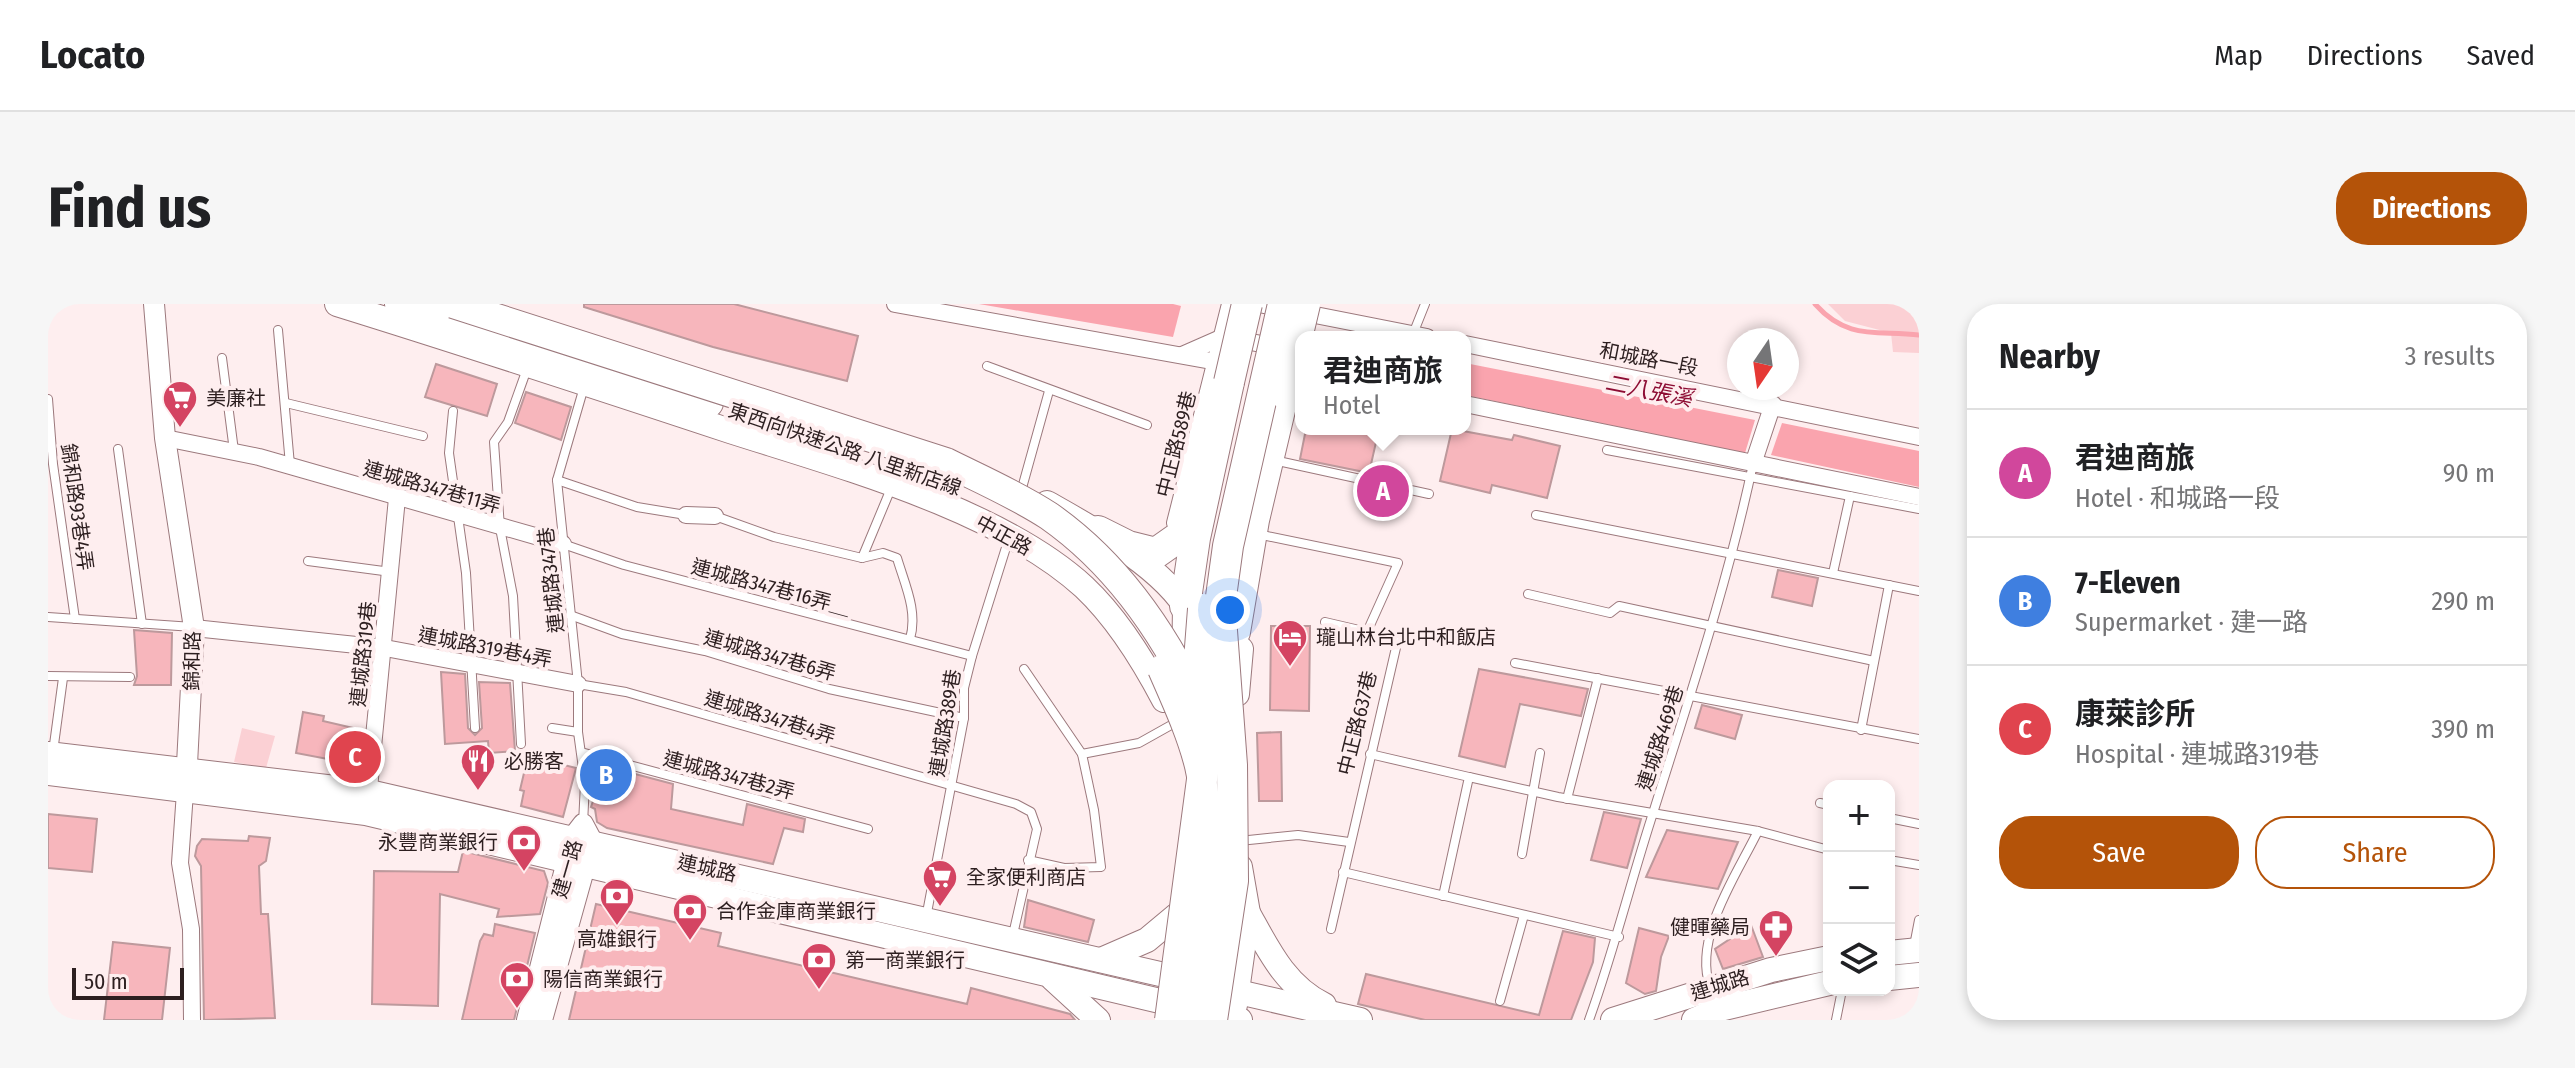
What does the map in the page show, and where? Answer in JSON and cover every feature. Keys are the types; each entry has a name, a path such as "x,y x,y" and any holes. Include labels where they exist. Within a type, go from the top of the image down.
{"highway":[{"name":"東西向快速公路 八里新店線","path":"399,304 934,474 1018,518 1079,567 1120,606 1162,670 1199,765 1209,842 1201,1017"},
{"name":"東西向快速公路 八里新店線","path":"453,304 579,340 946,462 1049,517 1126,588 1151,621 1188,684 1212,735 1222,783 1223,894 1201,1017"},
{"path":"471,304 579,340"},
{"path":"1185,606 1204,494 1247,304"},
{"path":"1201,1017 1197,686 1212,538 1267,304"},
{"path":"1201,1017 1216,867 1198,748 1228,546 1283,304"},
{"path":"1304,331 1310,307"},
{"path":"1221,648 1233,639 1254,520 1295,364"},
{"path":"1106,538 1156,553 1183,534 1204,494"},
{"path":"1198,748 1233,881 1201,1017"}],"main road":[{"name":"中正路","path":"337,304 531,352 922,465 985,492 1052,532 1087,562 1142,626 1162,656 1221,648"},
{"name":"中正路","path":"418,304 531,352 585,383 892,486 970,516 1010,536 1084,588 1135,647 1198,748 1189,787 1192,851 1177,915 1177,976 1201,1017"},
{"path":"482,304 579,340 957,457 1022,488 1106,538 1169,586 1221,648 1236,701 1238,841 1248,913 1274,961 1290,981 1309,998 1354,1018"},
{"path":"531,352 579,340"},
{"path":"1052,532 1106,538"},
{"path":"1084,588 1142,626"},
{"path":"1198,748 1221,648"},
{"name":"連城路","path":"50,760 367,802 925,919 1354,1018"},
{"name":"連城路","path":"581,845 1201,1017"},
{"path":"1177,976 1191,933 1192,851"},
{"path":"1201,1017 1227,988 1248,913"},
{"path":"1101,960 1147,940 1177,915"},
{"name":"連城路","path":"1694,1020 1715,999 1823,960"},
{"path":"1048,975 1098,1020"},
{"path":"1895,977 1919,975"},
{"name":"連城路","path":"1613,1020 1715,999 1823,984"}],"street":[{"name":"錦和路","path":"154,304 165,438 194,628 180,863 191,929 192,1020"},
{"path":"895,304 1217,362"},
{"name":"中正路589巷","path":"1106,538 1145,541 1169,531 1178,518 1230,304"},
{"path":"1259,304 1310,307 1401,331"},
{"path":"1307,331 1310,307"},
{"path":"1180,356 1223,337 1295,350"},
{"name":"和城路一段","path":"1471,345 1773,404 1919,437"},
{"path":"1221,648 1262,535 1295,386"},
{"path":"1751,471 1773,404"},
{"path":"1471,405 1751,471 1919,497"},
{"name":"連城路347巷11弄","path":"165,438 290,465 563,544"},
{"name":"連城路319巷","path":"367,802 385,648 397,498"},
{"path":"686,515 715,516"},
{"name":"連城路319巷4弄","path":"194,628 385,648 516,675 578,684"},
{"name":"建一路","path":"527,1020 581,845"},
{"name":"建一路","path":"542,1020 581,845"}],"lane":[{"path":"1421,331 1425,304"},
{"path":"278,330 290,465"},
{"path":"521,744 513,596 500,528 494,442 508,422 531,352"},
{"path":"222,358 234,452"},
{"path":"987,366 1147,425"},
{"name":"連城路347巷","path":"581,845 585,783 557,480 585,383"},
{"path":"1022,488 1049,391"},
{"name":"錦和路93巷4弄","path":"48,399 53,464 75,619"},
{"path":"286,403 423,436"},
{"path":"453,411 449,453 466,573 475,728"},
{"path":"118,449 142,624"},
{"path":"1607,450 1751,471 1850,496 1919,509"},
{"path":"1278,461 1429,494"},
{"name":"連城路469巷","path":"1589,1020 1619,937 1653,814 1692,695 1733,553 1751,471"},
{"path":"557,480 637,507 686,515"},
{"path":"862,558 892,486"},
{"path":"1833,573 1850,496"},
{"path":"1536,515 1919,591"},
{"path":"715,516 774,537 862,558 872,553 897,558 913,608 915,623 910,639"},
{"path":"1262,535 1398,563 1367,632"},
{"name":"連城路389巷","path":"925,919 964,718 964,688 1010,536"},
{"name":"連城路347巷16弄＿","path":"563,544 624,565 972,656"},
{"path":"308,561 391,572"},
{"path":"1861,730 1889,585"},
{"path":"1528,594 1610,613 1619,606 1874,661"},
{"name":"連城路347巷6弄","path":"570,615 622,634 705,651 829,689 964,718"},
{"path":"48,617 194,628"},
{"name":"中正路637巷","path":"1325,622 1398,639 1331,929"},
{"path":"1515,663 1919,739"},
{"path":"1012,940 1028,860 1064,868 1101,867 1094,810 1082,754 1024,669"},
{"path":"48,676 130,677"},
{"path":"50,760 63,678"},
{"path":"1567,799 1598,678"},
{"name":"連城路347巷4弄","path":"578,684 651,699 1016,804 1031,812 1037,829 1028,860"},
{"path":"552,728 578,732"},
{"path":"1082,754 1139,743 1198,748"},
{"name":"連城路347巷2弄","path":"581,752 868,829"},
{"path":"1522,854 1540,753"},
{"path":"1370,754 1567,799 1758,831 1823,848"},
{"path":"1443,896 1469,777"},
{"path":"1895,819 1919,824"},
{"path":"1744,1016 1715,999 1704,968 1712,928 1758,831"},
{"path":"1238,841 1298,835 1349,842"},
{"path":"1895,861 1919,865"},
{"path":"1343,872 1619,937"},
{"path":"1500,1001 1524,915"},
{"path":"1907,951 1919,920"},
{"path":"1836,1020 1841,996"}],"shaded area":[{"path":"979,304 1173,304 1181,306 1173,337"},
{"path":"1828,304 1919,304 1919,353 1893,352 1891,333 1845,321"},
{"path":"1471,364 1755,420 1745,453 1471,396"},
{"path":"1782,423 1919,451 1919,487 1771,455"},
{"path":"242,728 275,736 266,768 234,762"}],"building":[{"path":"584,304 734,304 858,336 847,381 713,347 584,307"},
{"path":"436,364 497,384 487,416 425,397"},
{"path":"526,392 571,407 561,440 515,423"},
{"path":"1471,432 1512,440 1514,435 1560,446 1547,498 1492,485 1490,493 1440,481 1451,435 1471,435"},
{"path":"1305,435 1378,435 1369,473 1300,459"},
{"path":"1778,570 1818,578 1812,606 1772,597"},
{"name":"瓏山林台北中和飯店","path":"1271,626 1310,626 1309,711 1270,710"},
{"path":"134,630 172,633 171,685 134,685 137,676"},
{"path":"1479,669 1588,689 1581,716 1520,704 1505,767 1459,756"},
{"path":"441,672 465,674 468,728 475,735 482,728 479,682 510,683 515,751 489,753 488,741 445,744"},
{"path":"1702,705 1742,715 1735,739 1695,728"},
{"path":"303,712 324,716 323,721 362,730 361,761 354,764 296,753"},
{"path":"1281,732 1282,801 1259,801 1257,733"},
{"path":"528,756 576,768 563,817 521,806 524,791 520,790"},
{"path":"605,766 673,784 671,809 743,825 747,804 805,819 803,832 784,828 773,864 607,828 597,822 595,809 591,807"},
{"path":"1604,812 1641,819 1627,868 1591,860"},
{"path":"48,814 97,819 92,872 48,868"},
{"path":"1667,830 1738,842 1718,889 1646,877"},
{"path":"249,836 270,838 266,861 259,866 261,914 268,914 275,1018 204,1020 201,866 195,856 197,846 202,839 248,841"},
{"path":"463,851 544,871 548,883 540,914 497,917 499,909 440,894 438,1006 372,1004 374,871 458,872"},
{"path":"1028,900 1094,920 1088,942 1024,927"},
{"path":"596,904 721,933 718,946 967,1004 971,988 1070,1014 1075,1020 569,1020"},
{"path":"495,924 535,933 514,1020 462,1020 480,941 484,934 493,936"},
{"path":"1751,925 1763,957 1723,969 1715,949"},
{"path":"1639,928 1669,936 1661,957 1656,991 1645,994 1626,983"},
{"path":"1563,931 1595,938 1593,962 1571,1020 1425,1020 1358,1004 1366,974 1539,1015"},
{"path":"113,942 170,948 162,1020 104,1020"}],"waterway":[{"path":"1815,304 1827,316 1851,329 1919,335"}],"place":[{"name":"美廉社","path":"180,429"},
{"name":"君迪商旅","path":"1383,491"},
{"name":"瓏山林台北中和飯店","path":"1290,668"},
{"name":"康萊診所","path":"355,757"},
{"name":"7-Eleven","path":"606,775"},
{"name":"必勝客","path":"478,792"},
{"name":"永豐商業銀行","path":"524,873"},
{"name":"全家便利商店","path":"940,908"},
{"name":"高雄銀行","path":"617,927"},
{"name":"合作金庫商業銀行","path":"690,942"},
{"name":"健暉藥局","path":"1776,958"},
{"name":"第一商業銀行","path":"819,991"},
{"name":"陽信商業銀行","path":"517,1010"}],"water label":[{"name":"二八張溪","path":"1649,390"}]}
